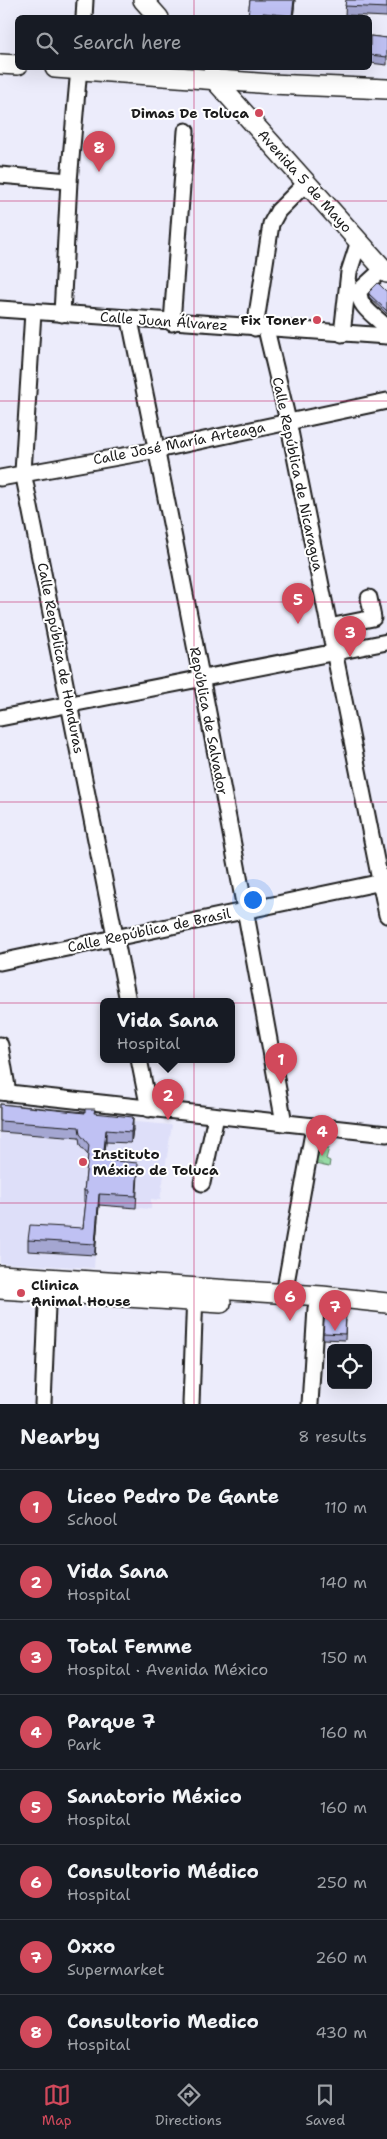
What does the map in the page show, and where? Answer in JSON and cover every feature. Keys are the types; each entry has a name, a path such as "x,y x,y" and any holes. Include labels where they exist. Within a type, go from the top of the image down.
{"main road":[{"path":"143,0 156,15"},
{"path":"0,64 15,65"},
{"path":"122,70 209,74 387,89"},
{"name":"Avenida 5 de Mayo","path":"209,74 385,271"},
{"path":"0,1275 48,1285 195,1295 316,1308 387,1313"},
{"path":"0,1289 48,1285"},
{"path":"195,1295 284,1294 387,1303"}],"street":[{"path":"84,15 85,0"},
{"path":"62,314 68,181 79,70"},
{"path":"172,323 186,131"},
{"path":"0,175 68,181"},
{"path":"260,328 271,224 278,212 306,183"},
{"path":"342,334 349,272 358,241"},
{"path":"383,330 361,302 358,294 360,290 385,271"},
{"name":"Calle Juan Álvarez","path":"0,309 342,334 383,330"},
{"name":"Calle República de Honduras","path":"34,312 23,472 127,998"},
{"name":"República de Salvador","path":"130,320 246,909 284,1123"},
{"name":"Calle República de Nicaragua","path":"260,328 288,421 334,653 384,882 387,915"},
{"name":"Calle José María Arteaga","path":"0,478 23,472 157,450 387,401"},
{"path":"329,627 373,618 369,598"},
{"path":"0,718 387,642"},
{"name":"Calle República de Brasil","path":"0,962 246,909 384,882"},
{"path":"0,1045 4,1093 387,1134"},
{"path":"140,1063 149,1109"},
{"path":"202,1183 216,1116"},
{"path":"284,1294 314,1127"},
{"path":"43,1404 48,1285"},
{"path":"192,1404 195,1295"},
{"path":"310,1404 316,1308"}],"shaded area":[{"name":"Instituto México de Toluca","path":"0,1111 172,1125 160,1200 151,1199 151,1209 99,1205 94,1268 0,1263"}],"green space":[{"path":"319,1147 329,1148 326,1159 330,1161 329,1167 315,1164"}],"building":[{"path":"250,0 294,0 292,15 263,13 263,15 248,15"},
{"path":"346,0 387,0 387,8 345,6"},
{"path":"372,36 387,38 387,57 372,55"},
{"path":"378,283 387,292 387,311 369,294"},
{"path":"0,1104 85,1113 85,1109 95,1109 94,1113 133,1117 131,1132 106,1130 103,1160 138,1163 136,1196 99,1194 95,1244 28,1240 30,1225 83,1228 87,1191 84,1191 89,1145 80,1134 79,1127 0,1121"},
{"path":"325,1312 346,1314 345,1334 323,1333"}],"place":[{"name":"Dimas De Toluca","path":"259,113"},
{"name":"Consultorio Medico","path":"99,172"},
{"name":"Fix Toner","path":"317,320"},
{"name":"Sanatorio México","path":"298,624"},
{"name":"Total Femme","path":"350,657"},
{"name":"Liceo Pedro De Gante","path":"281,1084"},
{"name":"Vida Sana","path":"168,1120"},
{"name":"Parque 7","path":"322,1156"},
{"name":"Instituto México de Toluca","path":"83,1162"},
{"name":"Clinica Animal House","path":"21,1293"},
{"name":"Consultorio Médico","path":"290,1321"},
{"name":"Oxxo","path":"335,1331"}]}
